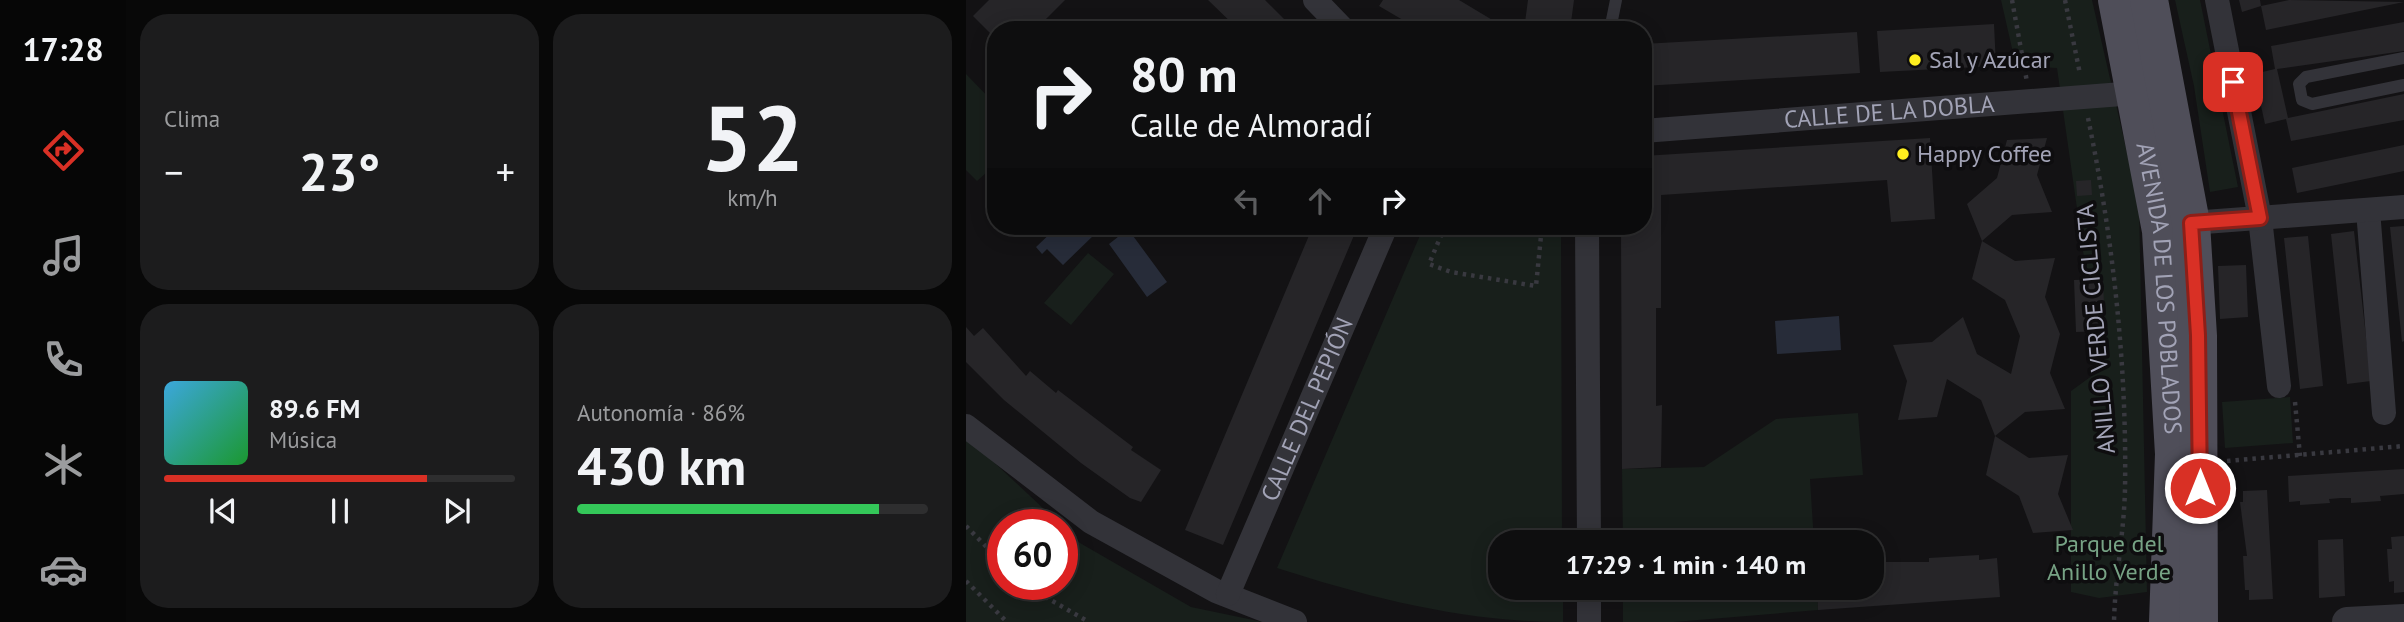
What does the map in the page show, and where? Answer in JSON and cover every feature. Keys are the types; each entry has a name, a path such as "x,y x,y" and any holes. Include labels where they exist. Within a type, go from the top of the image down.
{"main road":[{"name":"AVENIDA DE LOS POBLADOS","path":"2117,0 2161,231 2174,454 2168,622"},
{"name":"AVENIDA DE LOS POBLADOS","path":"2149,0 2191,223 2200,413 2199,622"}],"street":[{"path":"1315,0 1335,21"},
{"path":"2217,0 2260,218 2287,390"},
{"name":"CALLE DE LA DOBLA","path":"1652,130 2135,93"},
{"path":"2191,223 2404,207"},
{"path":"2368,210 2385,424"},
{"name":"CALLE DEL PEPIÓN","path":"1228,594 1382,235"},
{"path":"1587,235 1589,530"},
{"path":"966,426 1091,522 1216,591 1295,622"},
{"path":"1589,600 1589,622"},
{"path":"2347,622 2404,619"}],"lane":[{"path":"1612,21 1616,0"},
{"path":"2404,58 2306,77 2299,84 2302,100 2312,104 2404,86"}],"path":[{"path":"2012,0 2027,82"},
{"path":"2065,0 2081,77"},
{"name":"ANILLO VERDE CICLISTA","path":"2088,119 2105,199 2124,390 2125,492 2116,571 2114,622"},
{"path":"1441,235 1429,264 1451,272 1536,286 1541,235"},
{"path":"2287,390 2300,456"},
{"path":"2385,424 2386,447"},
{"path":"2225,461 2404,446"},
{"path":"966,526 987,548"},
{"path":"966,581 1007,622"},
{"path":"1051,600 1089,622"}],"green space":[{"name":"Parque del Anillo Verde","path":"2001,0 2092,0 2139,205 2147,592 2099,598 2071,592 2071,391 2100,370 2057,68 2016,66"},
{"path":"2175,0 2200,0 2238,187 2210,192 2194,86"},
{"path":"966,74 987,96 987,172 977,181 966,170"},
{"path":"1420,235 1561,235 1562,530 1488,530 1488,600 1563,600 1563,622 1454,613 1347,589 1277,568"},
{"path":"1088,253 1114,274 1071,325 1044,303"},
{"path":"2290,397 2293,443 2225,448 2222,402"},
{"path":"1858,413 1863,475 1810,479 1813,530 1623,530 1622,469 1704,467 1776,419"},
{"path":"966,436 1044,509 987,509 987,600 1078,600 1078,541 1191,607 1263,622 966,622"},
{"path":"1623,600 1818,600 1818,610 1674,622 1623,622"}],"water":[{"path":"1049,235 1094,235 1063,265 1047,249 1042,254 1036,247"},
{"path":"1120,235 1132,235 1167,282 1147,297 1109,244"},
{"path":"1839,316 1841,350 1777,354 1775,321"}],"building":[{"path":"989,0 1065,0 1044,21 987,21 987,30 973,16"},
{"path":"1208,0 1265,0 1286,21 1230,21"},
{"path":"1383,0 1459,0 1494,21 1405,21 1379,6"},
{"path":"1528,0 1574,0 1571,21 1525,21"},
{"path":"2239,0 2260,0 2261,6 2242,12"},
{"path":"2289,0 2404,2 2266,30 2261,6"},
{"path":"2404,22 2404,51 2277,69 2288,118 2404,94 2404,120 2291,141 2286,119 2265,124 2254,74 2275,69 2271,46"},
{"path":"1994,24 1996,66 1880,72 1877,31"},
{"path":"1857,32 1860,73 1652,85 1652,43"},
{"path":"1930,138 1935,219 1891,222 1887,180 1661,195 1661,308 1656,308 1656,406 1662,405 1661,467 1622,469 1621,235 1652,235 1652,155"},
{"path":"2047,138 2037,175 2052,212 2012,215 1982,241 1967,204 1997,178 2007,140"},
{"path":"2404,145 2404,171 2297,193 2292,168"},
{"path":"2091,180 2092,195 2077,196 2076,181"},
{"path":"2404,226 2404,341 2402,342 2390,227"},
{"path":"2354,231 2371,381 2347,384 2331,234"},
{"path":"1309,235 1354,235 1223,545 1185,530"},
{"path":"2308,236 2323,386 2300,389 2284,238"},
{"path":"1982,241 2015,261 2055,258 2045,297 2060,334 2050,373 2065,409 2025,412 1995,436 1981,400 1947,379 1937,417 1898,420 1907,381 1893,345 1932,342 1963,317 1977,354 2011,374 2020,336 2005,300 1972,279"},
{"path":"2246,265 2248,317 2220,319 2218,266"},
{"path":"2103,279 2105,331 2076,332 2074,280"},
{"path":"966,327 974,336 983,328 1026,376 1030,371 1056,393 1058,390 1133,447 1131,450 1161,470 1141,502 1130,498 1081,463 1004,400 966,362"},
{"path":"1995,436 2029,458 2068,455 2058,494 2073,530 2033,533 2019,496 1986,475"},
{"path":"2404,469 2404,494 2380,496 2381,501 2351,503 2351,498 2341,498 2329,499 2330,503 2300,505 2300,501 2289,502 2288,476"},
{"path":"2267,490 2273,599 2249,600 2249,590 2245,590 2243,556 2247,556 2240,502 2243,502 2243,491"},
{"path":"2404,536 2404,592 2394,593 2394,581 2389,582 2387,549 2392,549 2391,537"},
{"path":"2343,539 2345,596 2319,598 2318,540"},
{"path":"1979,555 1979,560 1997,558 2000,597 1818,610 1818,600 1884,600 1884,562 1929,562 1929,558"}],"place":[{"name":"Sal y Azúcar","path":"1915,60"},
{"name":"Happy Coffee","path":"1903,154"}],"route":[{"path":"2200,488 2198,335 2191,223 2260,218 2233,82"}]}
